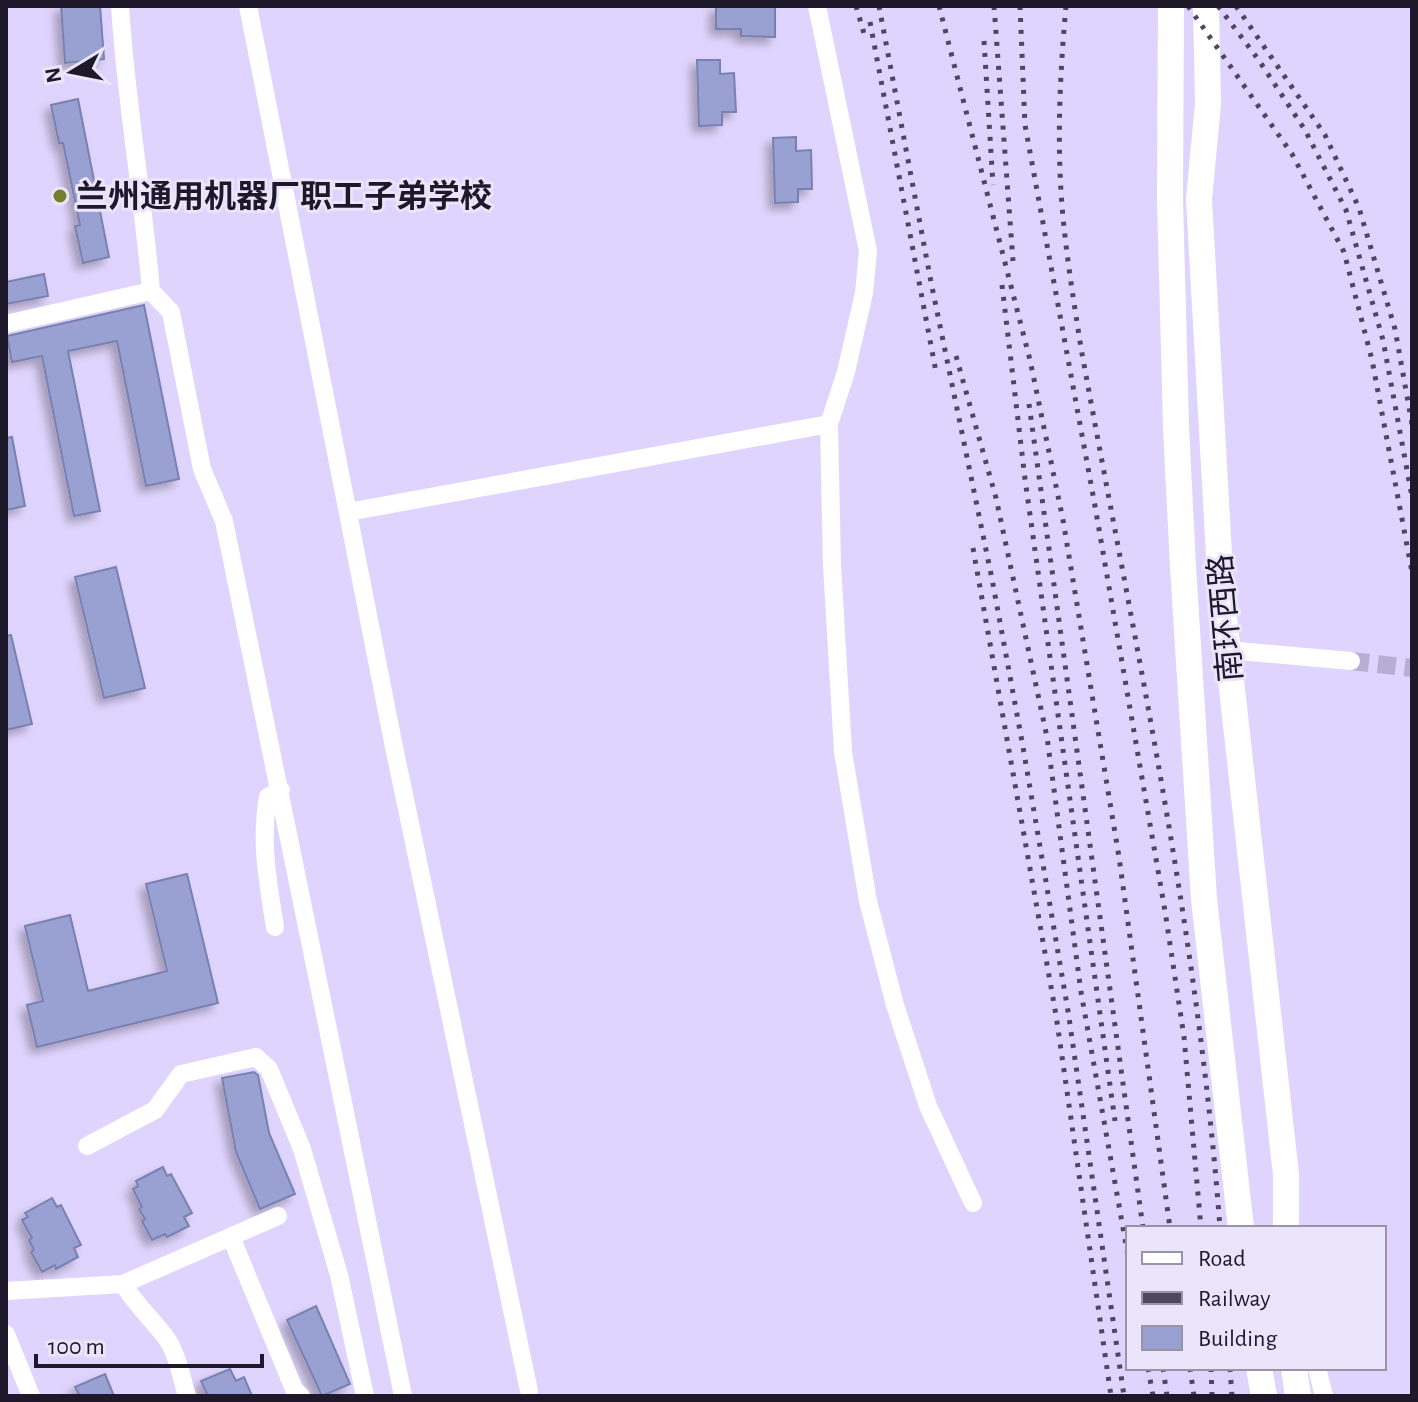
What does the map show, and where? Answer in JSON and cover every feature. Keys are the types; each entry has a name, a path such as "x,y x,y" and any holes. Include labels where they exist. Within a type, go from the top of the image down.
{"highway":[{"name":"南环西路","path":"1171,6 1170,199 1177,458 1204,899 1241,1226"},
{"name":"南环西路","path":"1206,6 1208,104 1199,199 1221,590 1286,1175 1286,1226"},
{"path":"1259,1370 1264,1396"},
{"path":"1294,1370 1298,1396"}],"street":[{"path":"120,6 126,88 143,206 151,291 171,312 202,469 224,521 403,1396"},
{"path":"248,6 348,512 529,1391"},
{"path":"817,6 868,251 864,293 829,424 832,565 843,752 858,852 880,953 928,1106 973,1203"},
{"path":"1170,199 1199,199"},
{"path":"6,324 151,291"},
{"path":"348,512 829,424"},
{"path":"1228,650 1351,661"},
{"path":"275,927 263,852 264,821 268,797 281,790"},
{"path":"87,1146 155,1110 181,1074 256,1057 269,1069 302,1149 339,1275 365,1396"},
{"path":"6,1291 123,1284 278,1216"},
{"path":"231,1237 294,1389 301,1396"},
{"path":"123,1284 137,1307 166,1337 187,1396"},
{"path":"6,1334 31,1396"},
{"path":"1318,1370 1324,1396"}],"building":[{"path":"61,6 100,6 104,59 65,63"},
{"path":"716,6 775,6 775,37 741,36 741,29 716,29"},
{"path":"697,60 720,60 720,74 734,73 736,112 722,112 722,125 699,126"},
{"path":"78,99 109,257 83,263 75,226 80,225 63,143 59,143 51,105"},
{"path":"796,137 796,151 811,150 812,189 798,189 798,202 775,203 773,138"},
{"path":"44,274 48,296 6,304 6,282"},
{"path":"144,305 179,479 146,486 117,341 68,351 100,511 74,516 42,356 12,362 7,336"},
{"path":"12,437 25,506 6,510 6,438"},
{"path":"116,567 145,688 104,698 75,577"},
{"path":"11,635 32,724 6,730 6,636"},
{"path":"187,874 218,1003 37,1047 27,1005 43,1001 25,926 70,915 88,991 167,971 146,884"},
{"path":"254,1072 258,1075 269,1133 295,1194 260,1209 236,1152 222,1078"},
{"path":"163,1167 167,1176 171,1174 192,1213 184,1217 189,1226 167,1237 165,1234 152,1240 142,1221 145,1219 139,1209 142,1207 133,1189 138,1186 136,1181"},
{"path":"52,1198 57,1207 61,1205 81,1245 74,1248 78,1257 56,1269 55,1265 42,1272 31,1252 34,1250 29,1240 32,1238 22,1220 28,1217 25,1213"},
{"path":"316,1306 350,1384 322,1396 287,1320"},
{"path":"230,1369 236,1381 244,1377 252,1396 208,1396 201,1381"},
{"path":"105,1374 114,1396 80,1396 75,1387"}],"tunnel":[{"path":"1351,661 1412,668"}],"railway":[{"path":"856,6 865,37"},
{"path":"879,6 1023,747 1068,1011 1124,1396"},
{"path":"939,6 1030,360 1063,520 1119,857 1170,1226"},
{"path":"994,6 1013,261"},
{"path":"1020,6 1025,125 1165,911 1184,1037 1201,1226"},
{"path":"1066,6 1059,150 1068,260 1081,348 1180,896 1210,1117 1220,1226"},
{"path":"1188,6 1292,154 1344,252 1372,360 1412,572"},
{"path":"1218,6 1305,130 1346,210 1383,340 1412,497"},
{"path":"1236,6 1325,135 1359,208 1395,329 1412,424"},
{"path":"870,22 936,372"},
{"path":"984,41 993,185"},
{"path":"1002,285 1025,479 1115,1121"},
{"path":"956,356 996,498 1047,737 1081,992 1126,1245"},
{"path":"1029,404 1143,1226"},
{"path":"973,548 1056,1015 1111,1396"},
{"path":"1148,1370 1153,1396"},
{"path":"1163,1370 1167,1396"},
{"path":"1190,1370 1194,1396"},
{"path":"1211,1370 1212,1396"},
{"path":"1230,1370 1232,1396"}],"place":[{"name":"兰州通用机器厂职工子弟学校","path":"60,196"}]}
